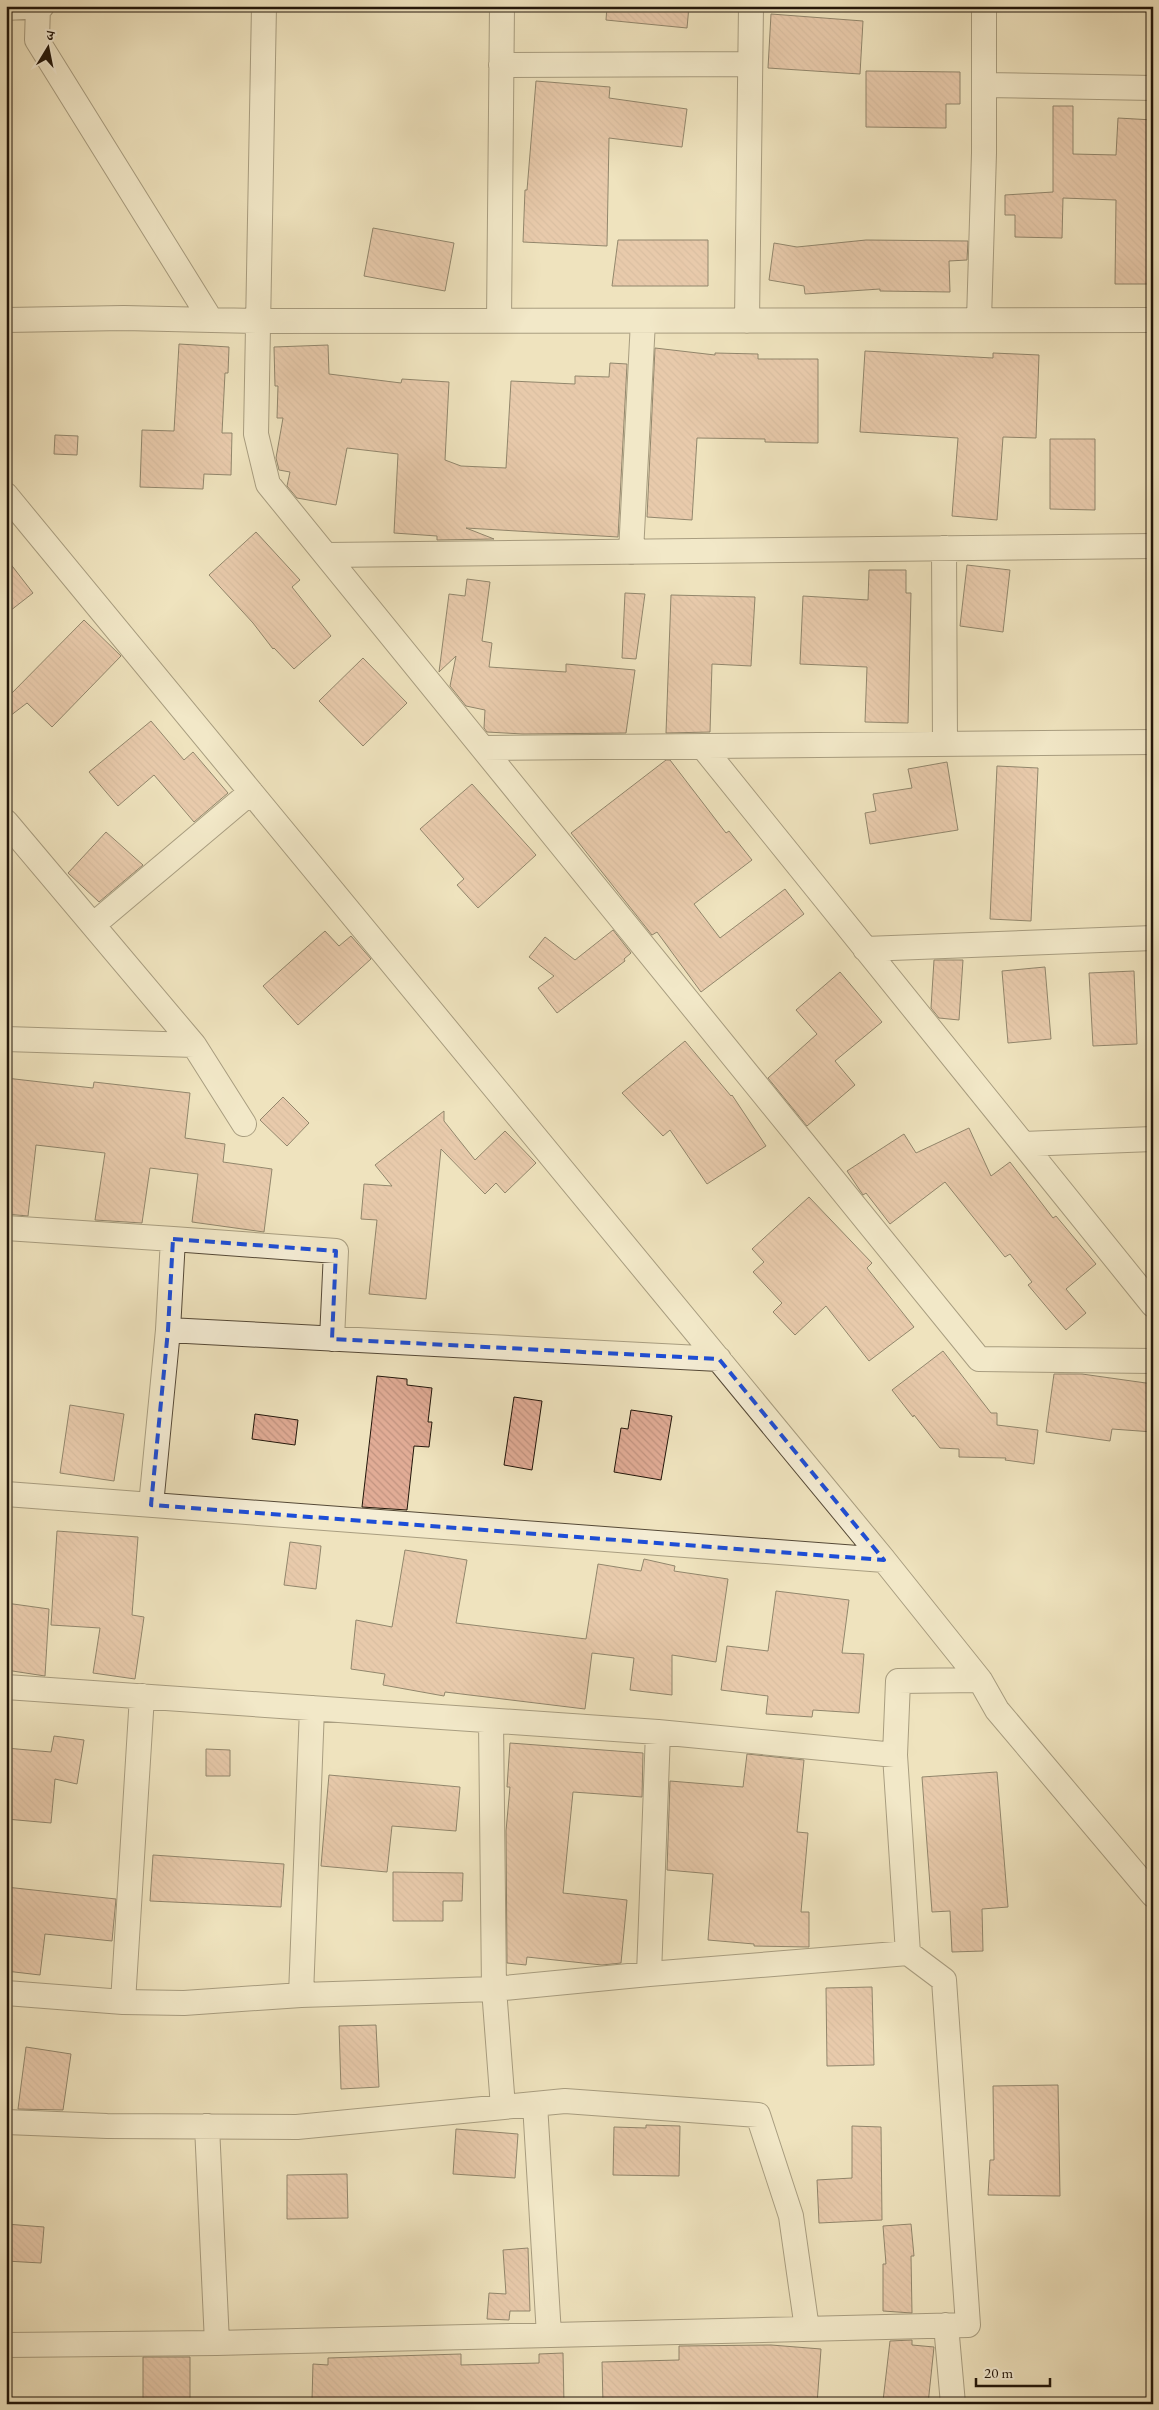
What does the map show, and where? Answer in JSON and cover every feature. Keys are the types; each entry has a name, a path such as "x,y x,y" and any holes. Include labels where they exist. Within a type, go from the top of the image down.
{"street":[{"path":"38,6 38,40 211,320"},
{"path":"6,8 42,6"},
{"path":"264,6 256,434 268,484 979,1359 1153,1361"},
{"path":"500,321 502,6"},
{"path":"747,321 751,6"},
{"path":"979,320 984,153 984,6"},
{"path":"501,65 750,64"},
{"path":"984,85 1153,88"},
{"path":"6,320 124,318 258,321 1153,320"},
{"path":"631,552 643,321"},
{"path":"6,495 884,1560 980,1680 997,1710 1153,1896"},
{"path":"326,555 1153,546"},
{"path":"944,548 945,744"},
{"path":"483,748 1153,742"},
{"path":"702,746 1153,1305"},
{"path":"93,925 251,792"},
{"path":"6,822 194,1045 244,1124"},
{"path":"865,949 1153,938"},
{"path":"6,1039 194,1045"},
{"path":"1023,1144 1153,1139"},
{"path":"6,1228 336,1251 332,1339"},
{"path":"151,1505 168,1330 173,1239"},
{"path":"168,1330 719,1359"},
{"path":"6,1494 884,1560"},
{"path":"908,1953 896,1755 898,1681 980,1680"},
{"path":"6,1687 658,1732 896,1755"},
{"path":"123,2002 142,1696"},
{"path":"301,1995 312,1708"},
{"path":"491,1721 494,1989 503,2107"},
{"path":"649,1974 658,1732"},
{"path":"6,1993 123,2002 184,2003 301,1995 494,1989 649,1974 908,1953 944,1980 968,2325 218,2343 6,2345"},
{"path":"6,2122 107,2126 297,2127 564,2101 758,2115 791,2216 807,2329"},
{"path":"535,2104 549,2335"},
{"path":"207,2126 218,2343"},
{"path":"946,2325 953,2404"}],"highlighted area":[{"path":"173,1239 336,1251 332,1339 719,1359 884,1560 151,1505 168,1330"}],"building":[{"path":"607,6 689,6 687,28 606,20"},
{"path":"771,14 863,21 860,74 768,68"},
{"path":"866,71 960,72 960,104 946,104 946,128 866,127"},
{"path":"536,81 610,87 609,98 687,109 682,147 609,138 607,246 523,242 525,190 527,190"},
{"path":"1053,106 1073,106 1073,154 1116,155 1118,118 1153,120 1153,284 1115,284 1116,200 1063,198 1062,238 1015,237 1015,215 1005,215 1005,195 1053,192"},
{"path":"373,228 454,243 445,291 364,276"},
{"path":"618,240 708,240 708,286 612,286"},
{"path":"866,240 968,241 967,260 949,261 950,292 880,291 880,289 805,294 804,286 769,280 774,243 797,247"},
{"path":"179,344 229,347 228,373 225,373 222,433 232,433 231,475 204,474 203,489 140,487 142,430 174,431"},
{"path":"328,345 329,374 401,383 402,379 449,382 445,460 461,466 506,468 511,381 575,384 575,376 609,377 610,363 627,364 618,537 466,528 494,539 437,540 437,536 394,533 398,454 347,448 336,505 297,498 287,486 290,472 279,470 276,458 283,418 277,418 278,386 275,386 274,347"},
{"path":"655,348 715,355 715,353 758,354 758,359 818,359 818,443 765,442 765,439 697,438 692,520 647,517"},
{"path":"865,351 993,358 993,353 1039,355 1036,438 1003,437 997,520 952,516 958,438 860,432"},
{"path":"55,435 78,436 77,455 54,454"},
{"path":"1050,439 1095,439 1095,510 1050,509"},
{"path":"256,532 300,580 292,587 331,636 294,669 273,649 253,623 209,575"},
{"path":"6,558 33,593 6,614"},
{"path":"967,565 1010,570 1003,632 960,626"},
{"path":"869,570 906,570 906,593 911,593 908,723 865,722 867,667 800,664 803,596 868,600"},
{"path":"467,579 490,582 482,641 492,643 489,667 566,672 566,664 635,670 626,733 523,734 487,732 484,728 485,710 466,706 450,686 456,656 439,672 449,594 465,596"},
{"path":"625,593 645,594 636,659 622,658"},
{"path":"671,595 755,597 751,666 712,664 710,732 666,733"},
{"path":"84,620 121,656 52,727 27,703 6,719 6,699"},
{"path":"363,658 407,703 363,746 319,701"},
{"path":"151,721 184,760 193,752 228,793 194,822 154,775 118,806 89,772"},
{"path":"666,760 670,760 726,833 729,831 752,860 694,904 720,938 785,889 804,914 701,992 657,932 652,935 571,833"},
{"path":"947,762 958,830 870,844 865,813 876,811 873,794 912,788 908,769"},
{"path":"997,766 1038,768 1031,921 990,919"},
{"path":"472,784 536,855 478,908 457,885 464,879 420,829"},
{"path":"106,832 143,865 99,902 68,873"},
{"path":"613,930 631,953 624,959 625,961 557,1013 538,988 554,976 529,957 545,937 575,960"},
{"path":"325,931 339,946 351,936 371,959 298,1025 263,986"},
{"path":"934,960 963,960 959,1020 939,1018 931,1008"},
{"path":"1045,967 1051,1039 1008,1043 1002,971"},
{"path":"1134,971 1137,1044 1093,1046 1089,973"},
{"path":"840,972 882,1022 835,1061 855,1085 807,1126 768,1078 817,1034 796,1010"},
{"path":"685,1041 732,1095 766,1146 707,1184 670,1130 663,1136 622,1093"},
{"path":"6,1078 93,1088 94,1082 190,1093 185,1138 225,1144 223,1162 272,1169 264,1232 192,1222 198,1174 150,1168 142,1223 95,1220 105,1153 36,1145 28,1216 6,1214"},
{"path":"283,1097 309,1123 287,1146 260,1120"},
{"path":"444,1111 444,1121 475,1160 505,1131 536,1163 505,1193 496,1183 485,1194 441,1149 426,1299 369,1294 377,1220 361,1219 364,1184 392,1186 375,1165"},
{"path":"969,1128 991,1176 1010,1162 1053,1218 1056,1216 1096,1264 1066,1289 1086,1313 1066,1330 1028,1285 1032,1282 1010,1254 1005,1257 945,1182 890,1224 866,1193 863,1195 847,1171 904,1134 916,1153"},
{"path":"809,1197 872,1263 867,1268 914,1327 869,1361 826,1306 795,1335 773,1312 782,1303 753,1272 764,1262 752,1249"},
{"path":"943,1351 991,1413 997,1413 997,1425 1038,1430 1034,1464 1005,1460 1006,1458 959,1457 959,1449 940,1448 914,1415 913,1417 892,1390"},
{"path":"1054,1374 1082,1374 1153,1384 1153,1432 1112,1429 1110,1441 1046,1432"},
{"path":"377,1376 407,1379 407,1385 432,1388 428,1422 432,1422 429,1447 414,1446 407,1510 362,1507"},
{"path":"514,1397 542,1401 532,1470 504,1465"},
{"path":"70,1405 124,1414 114,1481 60,1473"},
{"path":"631,1410 672,1416 661,1480 614,1472 621,1428 628,1429"},
{"path":"255,1414 298,1420 295,1445 252,1439"},
{"path":"57,1531 138,1537 132,1615 144,1617 135,1679 93,1673 100,1628 51,1625"},
{"path":"290,1542 321,1546 316,1589 284,1585"},
{"path":"405,1550 467,1560 456,1623 586,1639 598,1564 641,1571 644,1559 675,1566 674,1571 728,1579 716,1662 672,1655 672,1695 630,1690 634,1658 592,1653 585,1709 445,1692 444,1696 383,1685 385,1674 351,1669 356,1620 392,1627"},
{"path":"776,1591 849,1600 842,1653 864,1654 859,1713 813,1710 812,1717 766,1714 768,1696 721,1690 727,1646 768,1651"},
{"path":"6,1603 49,1609 45,1676 6,1670"},
{"path":"54,1736 84,1740 77,1784 55,1779 51,1823 6,1819 6,1748 51,1752"},
{"path":"510,1743 643,1753 642,1797 573,1792 563,1893 627,1900 621,1963 602,1965 527,1957 526,1965 507,1963 506,1831 510,1787 507,1787"},
{"path":"206,1749 230,1750 230,1776 206,1776"},
{"path":"747,1754 804,1760 797,1832 808,1833 801,1912 809,1912 809,1947 754,1946 754,1944 708,1940 713,1874 667,1870 670,1781 743,1787"},
{"path":"997,1772 1008,1907 982,1909 983,1951 952,1952 950,1911 932,1912 922,1777"},
{"path":"329,1775 460,1787 456,1831 392,1826 387,1872 321,1866"},
{"path":"153,1855 284,1864 281,1907 150,1901"},
{"path":"393,1872 463,1873 462,1901 443,1901 443,1921 393,1921"},
{"path":"6,1887 116,1899 112,1941 45,1934 40,1975 6,1971"},
{"path":"872,1987 874,2065 827,2066 826,1988"},
{"path":"376,2025 379,2087 341,2089 339,2026"},
{"path":"26,2047 71,2054 63,2110 18,2109"},
{"path":"1058,2085 1060,2196 988,2195 990,2160 994,2160 993,2086"},
{"path":"646,2125 680,2126 679,2176 613,2175 614,2127 646,2128"},
{"path":"852,2126 881,2127 882,2220 819,2223 817,2180 852,2178"},
{"path":"456,2129 518,2134 515,2178 453,2174"},
{"path":"347,2174 348,2218 287,2219 287,2175"},
{"path":"6,2224 44,2227 41,2263 6,2261"},
{"path":"911,2224 914,2256 911,2256 912,2313 883,2311 883,2264 886,2264 883,2226"},
{"path":"528,2248 530,2311 510,2311 509,2320 487,2319 489,2293 506,2294 503,2250"},
{"path":"912,2340 912,2345 934,2347 928,2404 883,2401 890,2341"},
{"path":"771,2345 821,2349 817,2404 603,2404 602,2362 679,2360 679,2346"},
{"path":"563,2353 564,2404 328,2404 328,2401 312,2400 313,2364 328,2365 328,2358 461,2354 461,2365 539,2363 539,2354"},
{"path":"143,2357 190,2357 190,2404 143,2404"}]}
